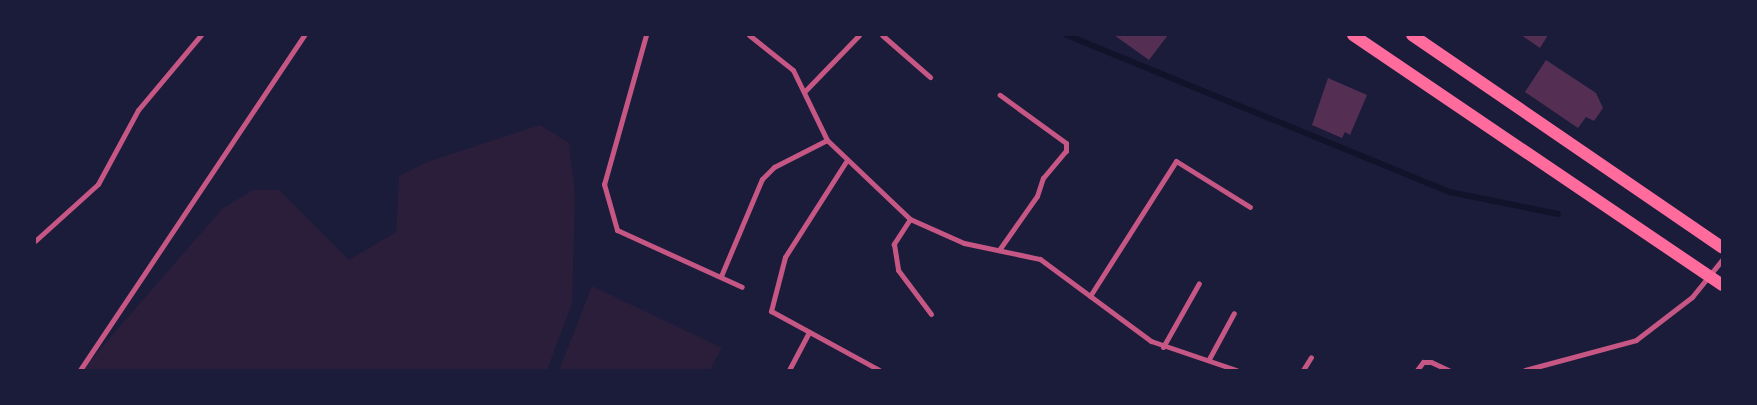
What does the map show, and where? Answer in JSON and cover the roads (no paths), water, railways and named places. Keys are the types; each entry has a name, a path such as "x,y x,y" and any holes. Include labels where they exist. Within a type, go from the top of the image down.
{"main road":[{"path":"1353,35 1722,285"},
{"path":"1412,35 1722,247"}],"street":[{"path":"35,241 98,184 138,110 201,35"},
{"path":"80,370 304,35"},
{"path":"646,35 604,184 617,230 742,287"},
{"path":"749,35 793,70 805,91 827,140 910,218 964,243 1040,259 1163,347 1209,359 1236,370"},
{"path":"805,91 859,35"},
{"path":"882,35 930,77"},
{"path":"1000,96 1066,143 1066,151 1043,178 1037,196 1000,250"},
{"path":"721,276 762,179 774,167 827,140"},
{"path":"847,160 785,257 771,311 879,370"},
{"path":"1090,296 1176,161 1250,207"},
{"path":"910,218 894,244 898,270 931,314"},
{"path":"1525,370 1628,344 1692,297 1722,260"},
{"path":"1163,347 1199,284"},
{"path":"1209,359 1234,313"},
{"path":"789,370 809,332"},
{"path":"1303,370 1311,357"},
{"path":"1417,370 1424,362 1448,370"}],"waterway":[{"path":"1067,35 1450,192 1558,214"}]}
